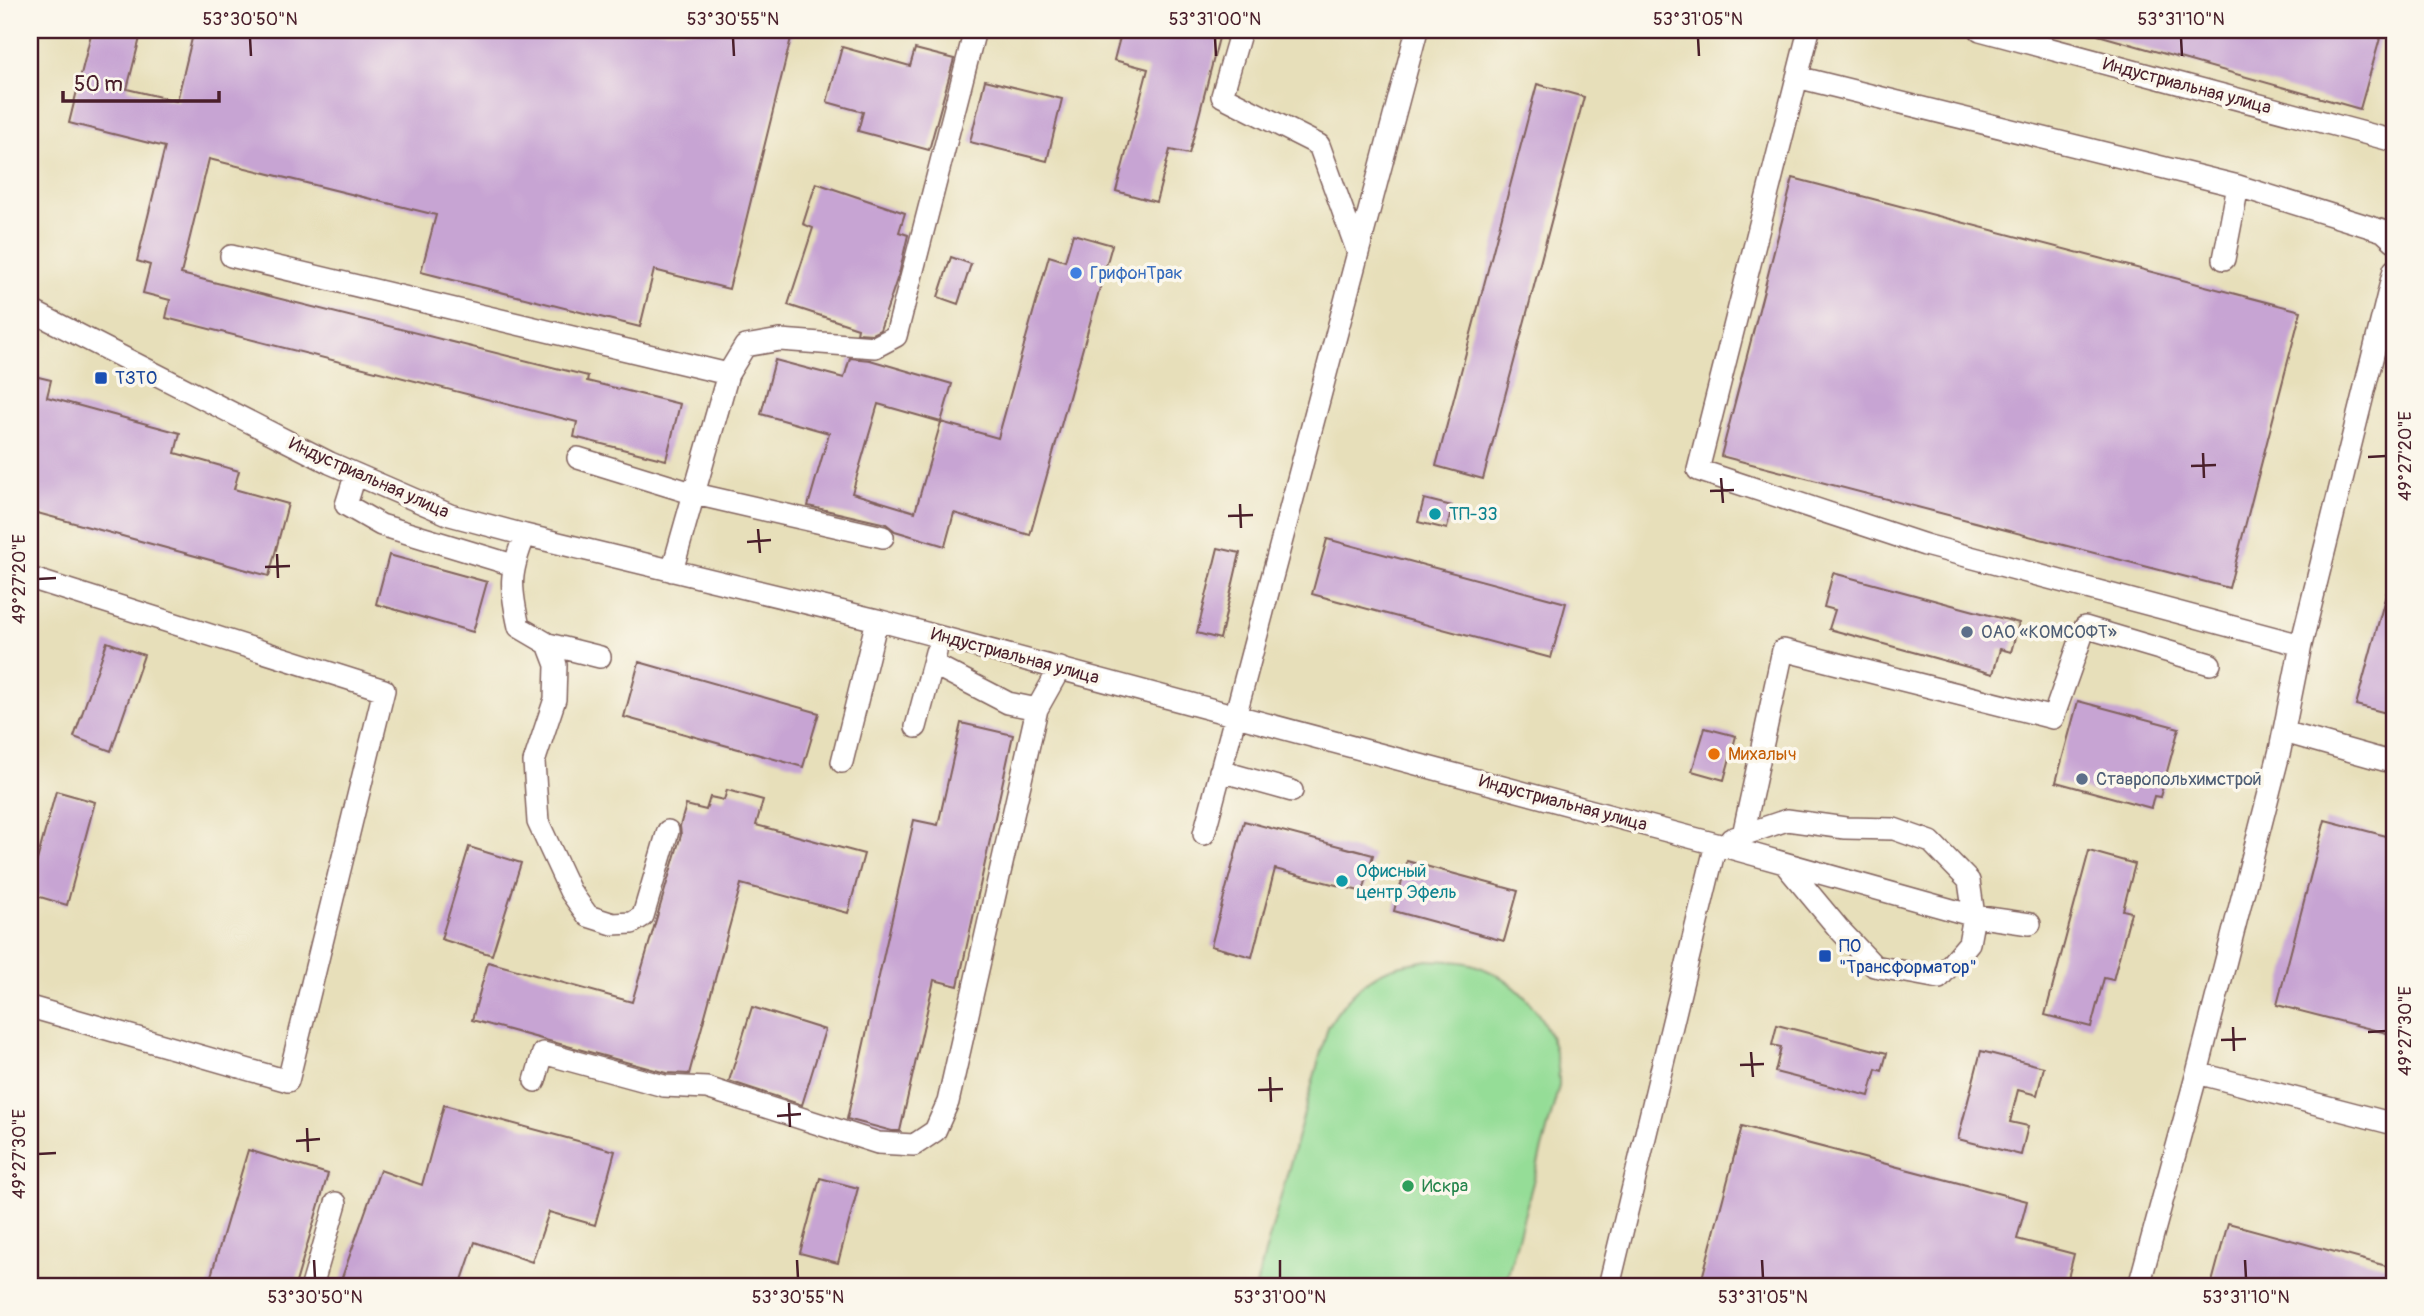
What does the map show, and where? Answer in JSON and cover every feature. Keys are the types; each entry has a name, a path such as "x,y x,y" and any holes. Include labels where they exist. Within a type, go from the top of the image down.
{"street":[{"path":"673,571 728,374 745,346 780,340 876,346 896,336 975,30"},
{"path":"1241,30 1222,96 1319,145 1358,254"},
{"path":"1204,834 1417,30"},
{"path":"1809,30 1698,470 1925,545 2301,645"},
{"name":"Индустриальная улица","path":"1980,30 2394,141"},
{"path":"1797,76 2238,187 2384,231 2394,241"},
{"path":"2224,260 2238,187"},
{"path":"231,256 728,374"},
{"path":"2139,1286 2197,1073 2284,732 2301,645 2394,270"},
{"name":"Индустриальная улица","path":"30,310 355,476 450,515 877,620 1716,844 1974,916 2030,925"},
{"path":"578,458 695,494 883,537"},
{"path":"355,476 346,505 381,525 513,565"},
{"path":"525,535 513,565 512,596 519,627 548,644 600,657"},
{"path":"30,578 384,690 288,1081 30,1007"},
{"path":"842,762 877,620"},
{"path":"1743,835 1783,650 2053,718 2085,627 2210,663"},
{"path":"916,727 941,637"},
{"path":"548,644 556,665 555,699 534,762 538,822 570,891 588,915 613,924 632,923 643,916 668,831"},
{"path":"933,664 1008,702 1037,709"},
{"path":"535,1081 543,1052 664,1086 707,1088 878,1143 914,1144 935,1131 948,1102 1037,709 1060,668"},
{"path":"2284,732 2394,763"},
{"path":"1220,771 1292,791"},
{"path":"1609,1286 1716,844 1787,820 1845,828 1895,829 1931,842 1969,881 1974,916 1969,943 1939,978 1874,966 1838,928 1784,863"},
{"path":"2197,1073 2394,1124"},
{"path":"312,1286 336,1203"}],"green space":[{"name":"Искра","path":"1428,960 1471,964 1508,982 1536,1011 1546,1028 1558,1066 1559,1086 1505,1286 1256,1286 1328,1027 1345,1002 1368,980 1391,968"}],"building":[{"path":"92,30 142,30 127,89 177,101 194,30 793,30 729,289 654,270 640,327 421,272 436,215 209,159 181,274 588,376 587,381 680,404 666,460 574,437 577,422 166,318 170,300 143,293 150,265 137,261 165,147 69,123"},
{"path":"1122,30 1221,30 1189,154 1170,150 1156,202 1116,191 1148,69 1114,60"},
{"path":"2099,30 2364,30 2381,35 2360,109 2098,35"},
{"path":"842,47 910,66 915,49 954,59 929,150 858,131 863,112 827,102"},
{"path":"985,80 1062,99 1047,161 970,142"},
{"path":"1537,84 1584,97 1483,479 1436,466"},
{"path":"1793,178 2301,311 2229,588 1721,456"},
{"path":"816,183 905,213 899,232 908,235 900,270 880,330 872,334 857,333 858,328 788,305 813,228 803,224"},
{"path":"1073,234 1112,245 1030,535 954,513 945,546 895,531 886,524 808,506 829,433 761,414 775,360 844,378 850,358 870,360 952,384 941,422 998,438 1049,256 1065,261","holes":["878,404 941,422 915,512 852,493"]},
{"path":"951,257 971,264 958,304 938,297"},
{"path":"30,375 51,380 47,397 180,433 175,453 239,471 234,489 288,504 269,576 30,511"},
{"name":"ТП-33","path":"1424,499 1452,506 1447,529 1418,522"},
{"path":"1327,539 1566,603 1551,658 1312,594"},
{"path":"1218,548 1240,553 1220,639 1197,633"},
{"path":"389,555 487,582 473,632 376,604"},
{"path":"1833,573 2019,623 2011,652 2000,649 1993,674 1829,629 1835,610 1824,607"},
{"path":"2389,584 2394,585 2394,715 2356,705"},
{"path":"107,642 144,655 111,751 74,737"},
{"path":"639,662 819,713 803,767 624,717"},
{"path":"2078,701 2179,728 2160,797 2154,796 2151,808 2056,782"},
{"path":"961,723 1013,735 958,986 934,980 900,1131 892,1131 847,1119 914,820 938,825"},
{"name":"Михалыч","path":"1705,728 1736,736 1724,780 1692,771"},
{"path":"727,790 763,800 756,825 864,854 848,913 741,884 689,1074 666,1073 472,1020 488,962 632,1002 681,835 680,826 686,805 706,810 710,797 724,800"},
{"path":"56,791 95,802 67,905 30,894"},
{"path":"2325,820 2394,838 2394,1035 2277,1005"},
{"name":"Офисный центр Эфель","path":"1244,821 1373,855 1363,892 1275,869 1252,957 1211,946"},
{"path":"469,847 521,863 492,955 441,939"},
{"path":"2089,851 2135,864 2123,910 2131,912 2113,980 2104,978 2091,1027 2045,1015"},
{"path":"1407,861 1518,891 1504,941 1394,911"},
{"path":"752,1007 825,1030 802,1105 729,1081"},
{"path":"1777,1025 1887,1053 1882,1071 1876,1069 1869,1096 1775,1072 1781,1047 1772,1045"},
{"path":"1981,1051 2044,1067 2037,1095 2018,1090 2010,1122 2028,1126 2021,1155 1958,1139"},
{"path":"444,1105 615,1151 595,1225 549,1212 532,1262 475,1242 460,1286 339,1286 380,1170 422,1185"},
{"path":"1742,1126 2027,1201 2017,1239 2074,1254 2066,1286 1700,1286"},
{"path":"248,1150 328,1174 295,1286 208,1286"},
{"path":"820,1178 858,1188 838,1263 800,1253"},
{"path":"2228,1223 2394,1268 2394,1286 2211,1286"}],"place":[{"name":"ГрифонТрак","path":"1076,273"},
{"name":"ТЗТО","path":"101,378"},
{"name":"ТП-33","path":"1435,514"},
{"name":"ОАО «КОМСОФТ»","path":"1967,632"},
{"name":"Михалыч","path":"1714,754"},
{"name":"Ставропольхимстрой","path":"2082,779"},
{"name":"Офисный центр Эфель","path":"1342,881"},
{"name":"ПО \"Трансформатор\"","path":"1825,956"},
{"name":"Искра","path":"1408,1186"}]}
